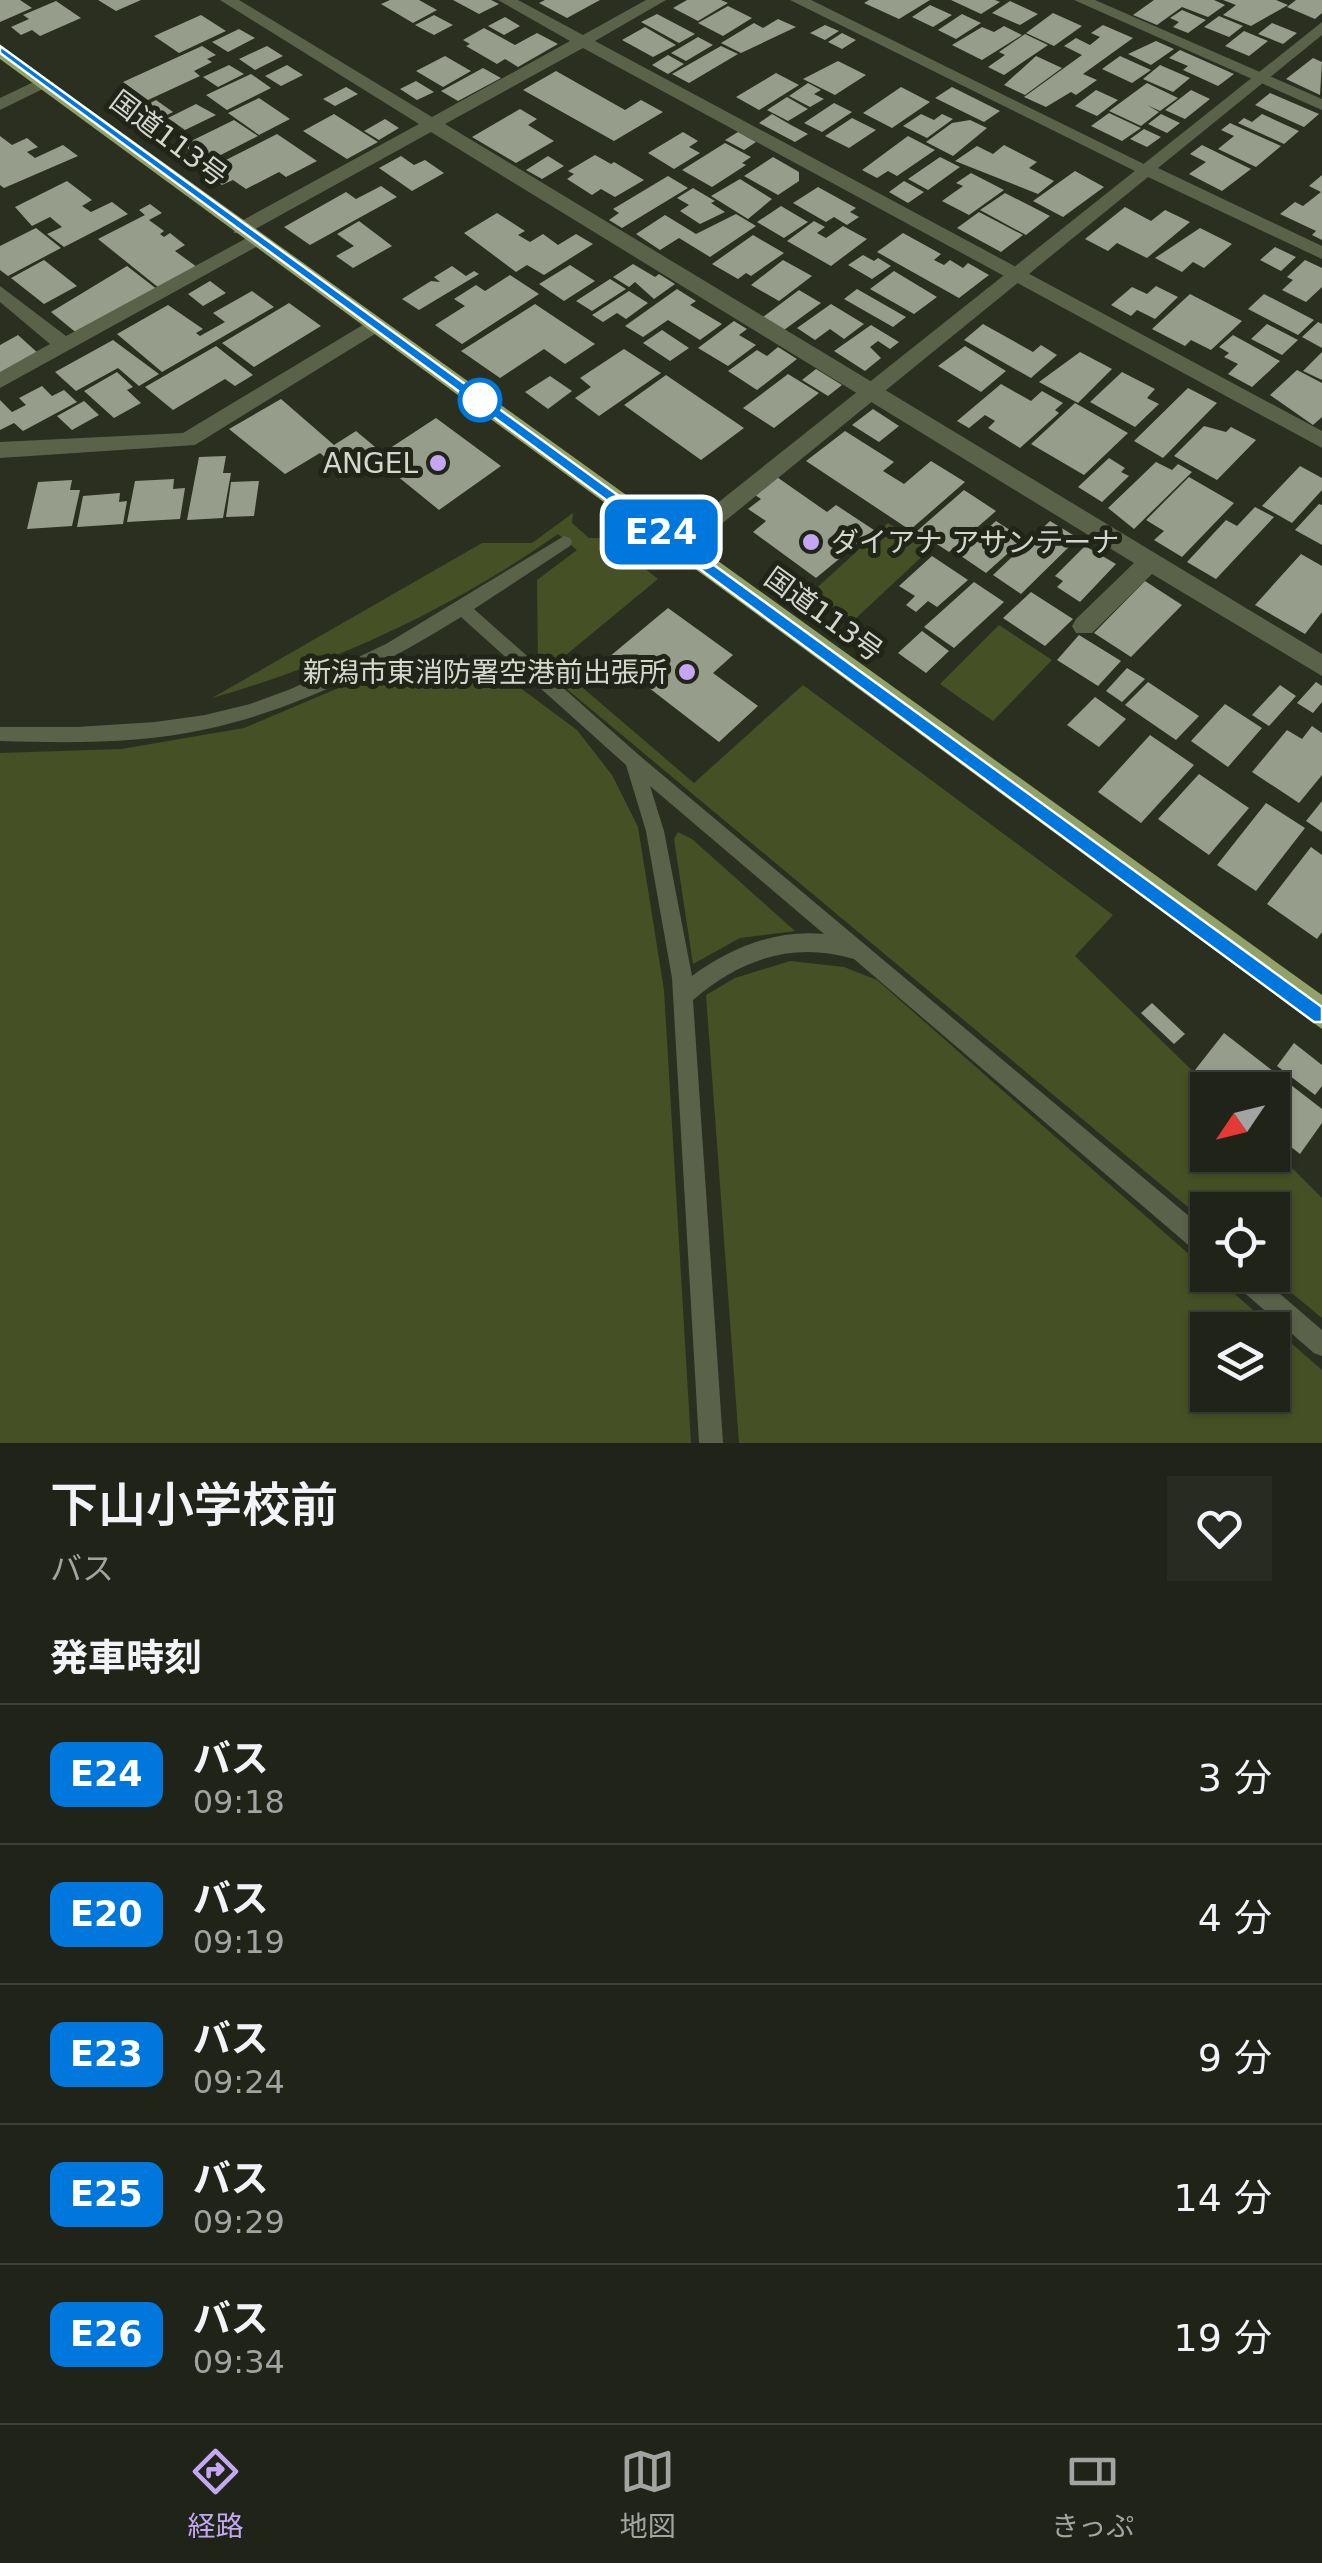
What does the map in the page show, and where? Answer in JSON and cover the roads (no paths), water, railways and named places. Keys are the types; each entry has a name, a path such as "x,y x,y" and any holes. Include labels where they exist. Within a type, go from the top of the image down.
{"highway":[{"name":"国道113号","path":"0,50 1322,1014"}],"street":[{"path":"228,0 1322,666"},
{"path":"506,0 1322,440"},
{"path":"0,381 65,346 430,124 658,0"},
{"path":"798,0 1322,254"},
{"path":"1082,0 1322,105"},
{"path":"679,546 1322,27"},
{"path":"0,105 46,84"},
{"path":"0,292 65,346"},
{"path":"0,450 187,440 376,324"},
{"path":"1084,626 1150,561"}],"lane":[{"path":"0,734 146,729 207,721 285,698 462,610 564,542"},
{"path":"462,610 634,761 1190,1231"},
{"path":"634,761 655,831 683,996 711,1443"},
{"path":"683,996 724,965 786,943 836,945 869,957"},
{"path":"1261,1292 1322,1344"}],"place":[{"name":"ANGEL","path":"438,463"},
{"name":"ダイアナ アサンテーナ","path":"811,542"},
{"name":"新潟市東消防署空港前出張所","path":"687,672"}]}
